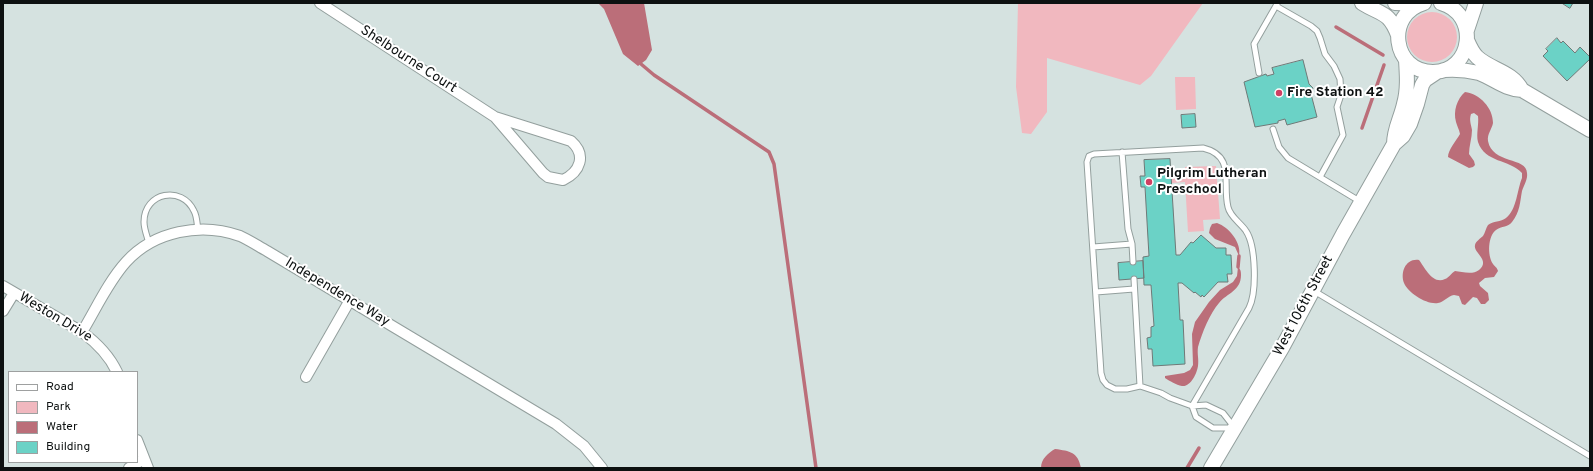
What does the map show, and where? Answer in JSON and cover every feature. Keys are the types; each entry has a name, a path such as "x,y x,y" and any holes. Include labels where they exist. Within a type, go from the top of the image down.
{"street":[{"name":"Shelbourne Court","path":"320,3 495,117 571,142 575,145 579,154 578,168 574,173 563,180 548,177 517,144 495,117"},
{"path":"1362,3 1388,17 1398,35"},
{"path":"1395,3 1422,4"},
{"path":"1442,3 1447,3"},
{"path":"1442,3 1458,13 1462,18 1471,50 1477,57 1502,70 1518,82 1522,90"},
{"path":"1467,35 1476,3"},
{"path":"1422,4 1412,9 1404,16 1400,25 1398,35 1399,48 1406,60 1420,70 1441,71 1455,69 1479,73 1512,90 1522,90 1590,130"},
{"name":"West 106th Street","path":"1211,468 1282,348 1394,144 1404,136 1410,124 1422,85 1425,80 1450,67 1460,58 1466,47 1467,35"},
{"name":"West 106th Street","path":"1394,144 1394,133 1404,106 1406,95 1406,60"},
{"name":"Independence Way","path":"82,332 119,270 135,253 158,238 176,232 198,230 221,231 241,237 350,300 556,424 584,446 602,468"},
{"name":"Weston Drive","path":"3,286 82,332 93,340 106,354 116,371"},
{"path":"3,311 14,293"},
{"path":"306,377 350,300"},
{"path":"129,468 146,464 138,443"}],"lane":[{"path":"1259,72 1254,44 1277,4 1311,26 1317,32 1324,54 1334,66 1340,79 1341,94 1337,107 1343,135 1320,177"},
{"path":"1273,129 1279,147 1288,158 1362,202"},
{"path":"1235,428 1213,428 1196,417 1192,406 1252,301 1254,293 1252,246 1246,230 1233,216 1228,207 1227,174 1219,157 1211,150 1191,148 1094,154 1089,156 1087,162 1101,373 1103,380 1107,385 1115,389 1127,389 1140,386 1192,406 1206,404 1223,413 1235,428"},
{"path":"1122,152 1128,229 1132,244 1133,262"},
{"path":"149,243 144,229 146,211 154,200 164,195 177,196 188,202 195,212 198,230"},
{"path":"1093,247 1132,244"},
{"path":"1134,279 1140,386"},
{"path":"1096,292 1134,289"},
{"path":"1313,290 1590,456"}],"green space":[{"path":"1018,3 1203,3 1151,76 1140,85 1047,58 1047,112 1031,134 1022,133 1016,87"},
{"path":"1427,12 1437,12 1450,19 1457,32 1457,42 1450,55 1437,62 1427,62 1418,58 1411,51 1407,42 1407,32 1411,23 1418,16"},
{"path":"1175,77 1195,77 1196,109 1176,110"},
{"path":"1216,166 1220,219 1203,220 1204,231 1188,232 1185,182 1172,183 1171,174 1185,173 1185,167"}],"water":[{"path":"598,3 644,3 652,50 646,60 638,66 623,54 604,9"},
{"path":"1465,92 1471,93 1480,99 1485,103 1491,112 1493,123 1488,141 1491,148 1502,157 1521,164 1525,168 1527,178 1515,218 1511,224 1496,230 1491,237 1489,246 1490,256 1498,271 1494,277 1485,278 1479,283 1480,286 1488,293 1489,300 1485,304 1481,304 1477,298 1473,297 1465,305 1462,304 1459,296 1454,295 1438,303 1434,303 1418,298 1406,287 1403,274 1407,263 1414,260 1419,260 1430,275 1437,280 1446,278 1455,271 1471,273 1477,272 1483,263 1476,251 1475,245 1483,236 1488,225 1506,218 1510,214 1515,205 1522,178 1522,173 1517,169 1486,154 1481,149 1477,139 1478,116 1474,113 1471,114 1470,118 1472,130 1469,154 1475,165 1469,168 1448,157 1451,148 1460,134 1456,123 1455,110 1460,98"},
{"path":"1217,223 1226,228 1234,236 1239,246 1239,256 1235,247 1215,239 1209,233 1212,224"},
{"path":"1238,267 1241,274 1239,285 1216,307 1204,330 1198,347 1198,363 1195,376 1191,382 1185,386 1175,384 1165,378 1165,376 1184,373 1190,370 1193,365 1192,334 1195,322 1209,302 1220,290 1233,282 1237,276"},
{"path":"1055,449 1075,455 1081,468 1041,468 1045,457"}],"building":[{"path":"1562,3 1573,3 1570,8"},
{"path":"1557,38 1561,43 1563,41 1575,53 1580,47 1590,57 1590,59 1567,81 1543,56 1548,51 1546,49"},
{"name":"Fire Station 42","path":"1303,60 1309,84 1313,88 1311,94 1317,117 1287,125 1285,119 1278,121 1278,123 1255,127 1244,82 1266,74 1267,76 1274,74 1272,68"},
{"path":"1195,114 1196,127 1182,128 1181,115"},
{"path":"1170,159 1176,255 1180,255 1191,242 1193,243 1201,235 1216,248 1226,248 1226,255 1231,255 1232,274 1227,274 1228,282 1218,282 1204,297 1202,295 1201,297 1195,292 1194,293 1182,283 1178,283 1180,320 1183,320 1185,364 1153,366 1152,349 1148,349 1147,338 1151,337 1151,327 1154,326 1151,285 1144,285 1143,257 1149,256 1145,187 1141,187 1140,176 1145,176 1144,160"},
{"path":"1143,261 1144,278 1119,280 1118,263"}],"waterway":[{"path":"1336,27 1383,55"},
{"path":"641,64 654,75 769,152 774,164 816,468"},
{"path":"1362,128 1384,65"},
{"path":"1238,267 1239,256"},
{"path":"1187,468 1199,448"}],"place":[{"name":"Fire Station 42","path":"1279,93"},
{"name":"Pilgrim Lutheran Preschool","path":"1149,182"}]}
